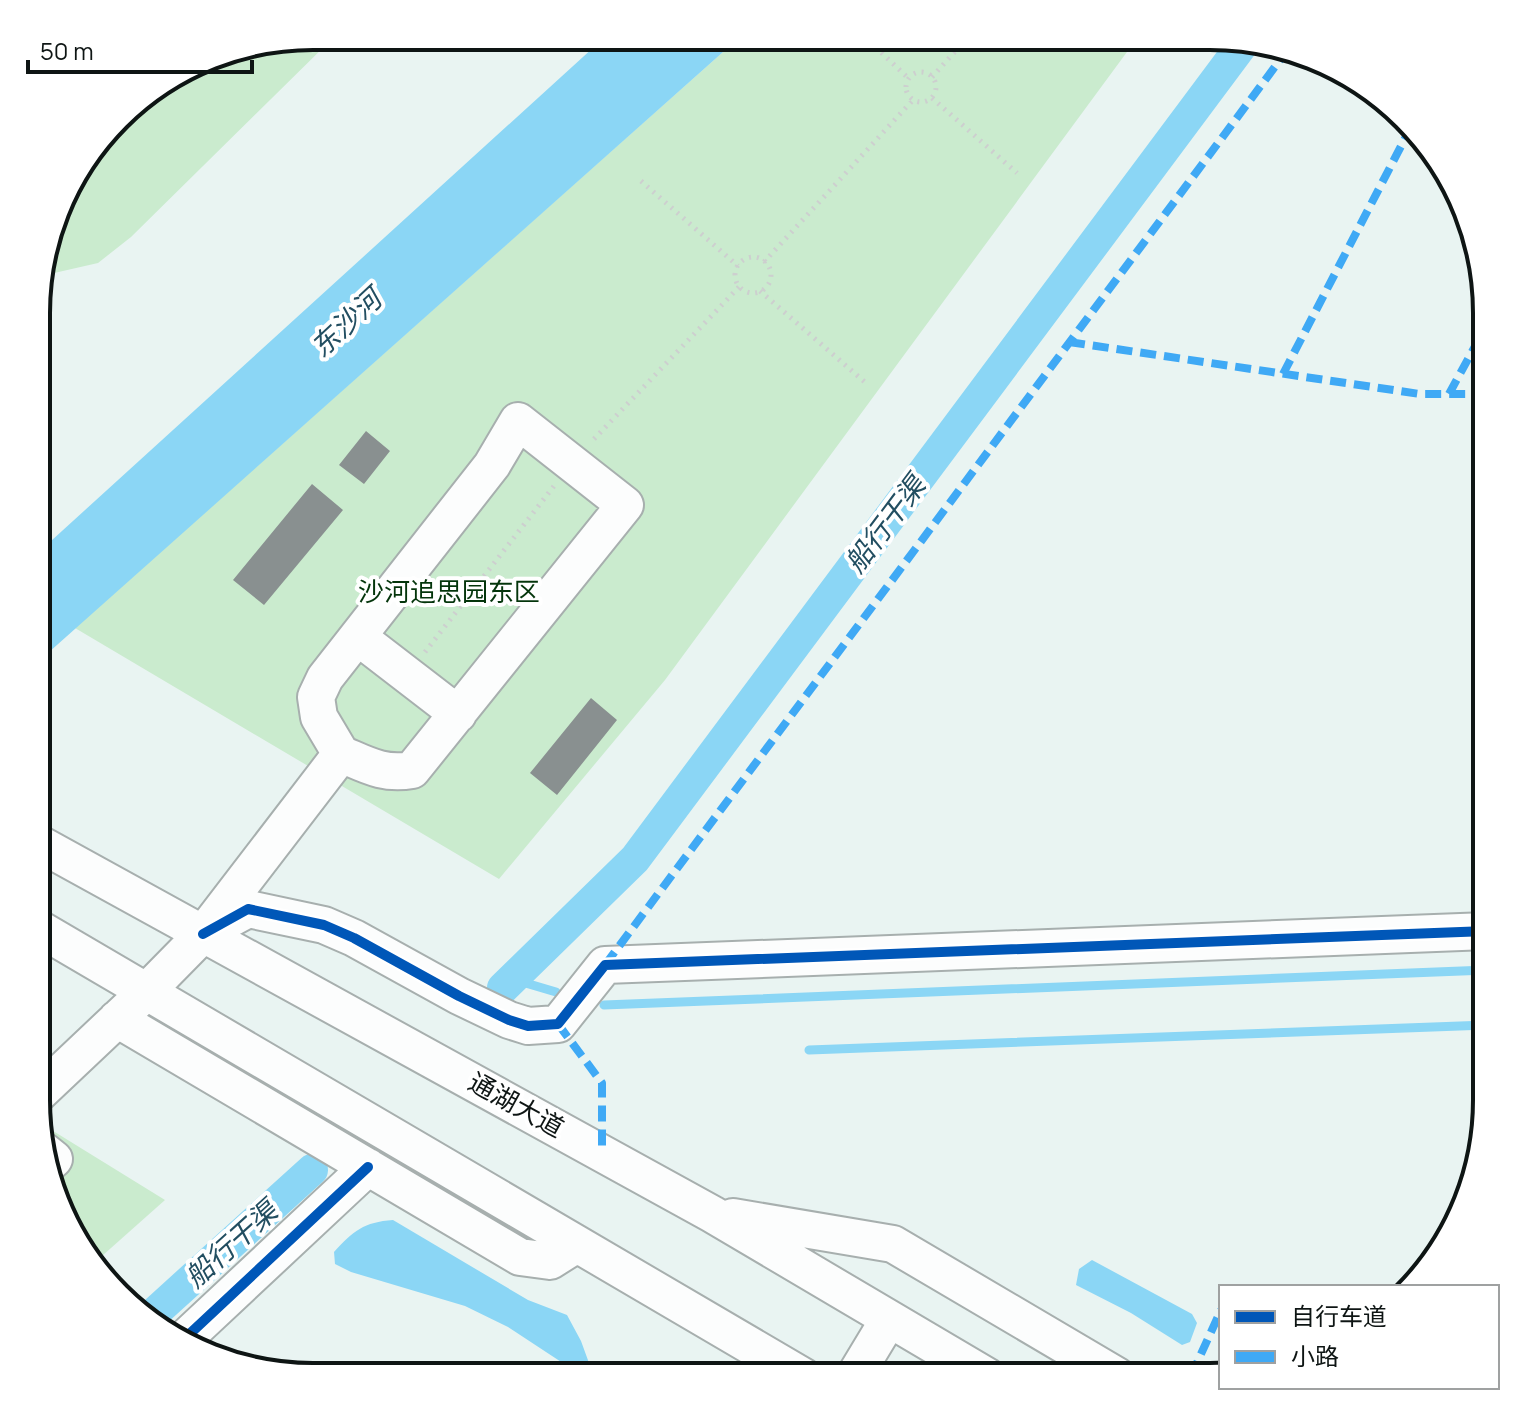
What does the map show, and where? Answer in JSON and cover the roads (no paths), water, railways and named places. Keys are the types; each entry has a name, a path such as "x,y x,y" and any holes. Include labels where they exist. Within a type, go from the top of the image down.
{"street":[{"path":"518,421 625,505 412,770 393,773 341,754 319,717 316,697 325,678 358,637 492,465 518,421"},
{"path":"358,637 458,714"},
{"path":"51,1082 203,934 341,754"},
{"name":"通湖大道","path":"51,850 712,1214 963,1362"},
{"path":"203,934 248,909 324,925 354,938 459,996 528,1026 558,1024 605,965 1473,932"},
{"path":"51,936 776,1362"},
{"path":"117,1019 520,1257 550,1261 577,1244"},
{"path":"191,1333 368,1167"},
{"path":"712,1214 893,1244 1093,1362"},
{"path":"863,1362 889,1319"}],"water":[{"name":"东沙河","path":"590,50 725,50 50,651 50,542"},
{"path":"393,1220 528,1300 567,1315 589,1363 562,1363 508,1327 465,1306 351,1272 335,1264 334,1252 353,1233 374,1223"},
{"path":"1092,1260 1192,1314 1197,1323 1190,1342 1182,1345 1131,1313 1076,1285 1079,1269"}],"waterway":[{"name":"船行干渠","path":"503,988 635,859 1237,52"},
{"path":"604,1005 1473,971"},
{"path":"512,979 556,992"},
{"path":"809,1050 1473,1026"},
{"name":"船行干渠","path":"156,1311 312,1170"}],"park label":[{"name":"沙河追思园东区","path":"449,592"}]}
